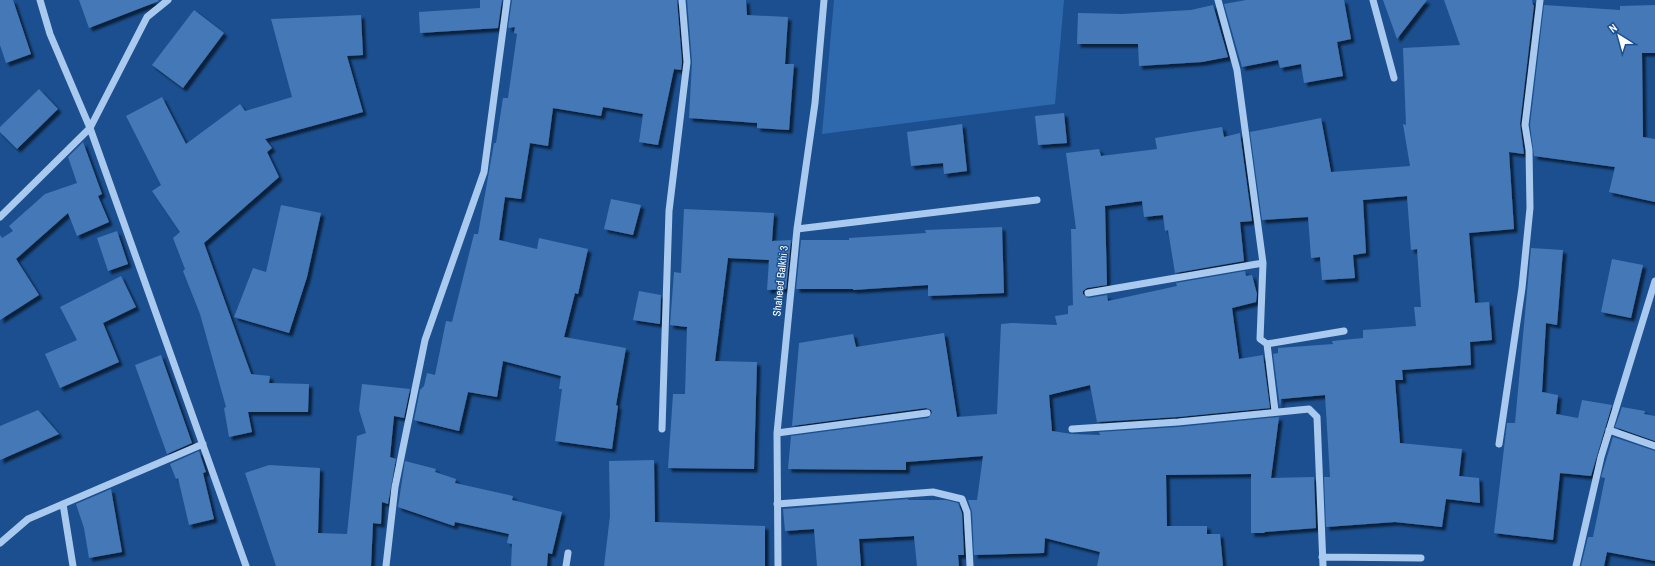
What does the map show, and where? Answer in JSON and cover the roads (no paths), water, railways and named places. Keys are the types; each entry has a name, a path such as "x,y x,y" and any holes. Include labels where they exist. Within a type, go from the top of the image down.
{"street":[{"path":"40,0 50,34 90,128 246,566"},
{"path":"0,217 90,128 147,17 168,0"},
{"path":"386,566 395,487 425,340 484,172 507,0"},
{"path":"662,429 669,211 687,62 682,0"},
{"name":"Shaheed Balkhi 3","path":"778,566 777,433 797,229 815,103 824,0"},
{"path":"1218,0 1237,70 1263,263 1260,339 1267,344 1344,331"},
{"path":"1373,0 1394,78"},
{"path":"1499,444 1522,288 1530,208 1529,150 1525,125 1540,0"},
{"path":"797,229 1037,200"},
{"path":"1088,293 1263,263"},
{"path":"1576,566 1601,457 1655,282"},
{"path":"1267,344 1275,411"},
{"path":"1072,429 1178,422 1275,411 1309,409 1317,416 1323,566"},
{"path":"777,433 927,413"},
{"path":"1609,430 1655,446"},
{"path":"0,543 28,519 203,444"},
{"path":"777,504 933,492 962,499 967,512 970,566"},
{"path":"63,504 73,566"},
{"path":"566,566 568,553"},
{"path":"1322,557 1421,558"}]}
